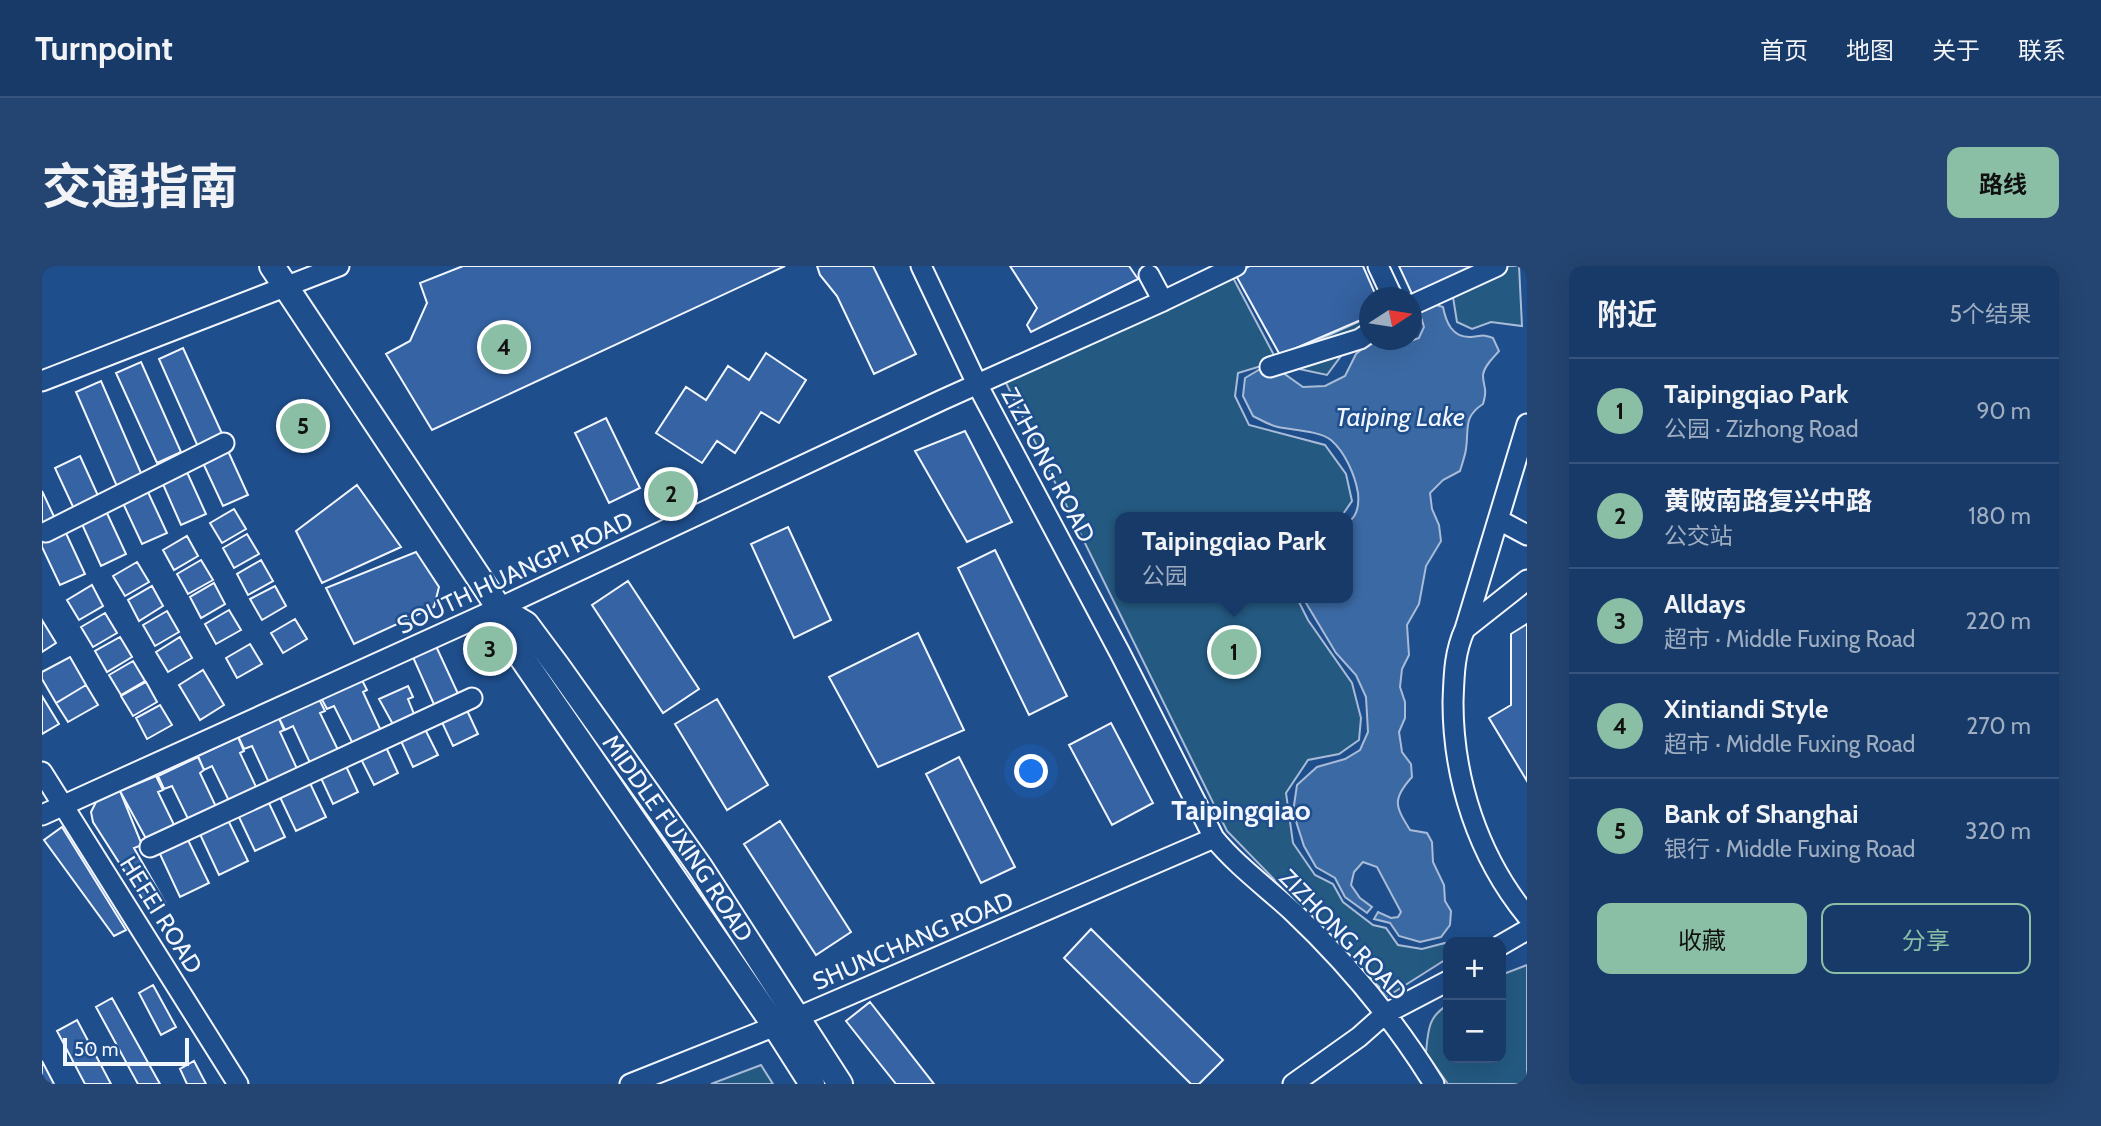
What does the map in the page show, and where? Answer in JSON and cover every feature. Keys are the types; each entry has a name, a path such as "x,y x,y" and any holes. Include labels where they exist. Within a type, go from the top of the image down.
{"main road":[{"name":"MIDDLE FUXING ROAD","path":"272,266 499,608 526,624 700,867 786,1021 812,1084"},
{"name":"MIDDLE FUXING ROAD","path":"786,1021 840,1084"}],"street":[{"path":"42,381 339,266"},
{"name":"ZIZHONG ROAD","path":"921,266 977,384 1114,641 1214,838 1228,855 1293,912 1385,1014 1406,1038 1434,1084"},
{"name":"SOUTH HUANGPI ROAD","path":"42,815 499,608 1236,266"},
{"path":"1378,266 1388,287"},
{"path":"1422,300 1497,266"},
{"path":"1149,275 1163,301"},
{"path":"1270,367 1359,339"},
{"path":"1527,424 1465,629 1457,647 1453,732 1462,787 1476,831 1517,904 1527,916"},
{"path":"46,532 224,443"},
{"path":"1499,520 1527,534"},
{"path":"1465,629 1527,580"},
{"path":"150,847 472,698"},
{"name":"HEFEI ROAD","path":"42,772 237,1084"},
{"name":"SHUNCHANG ROAD","path":"630,1084 786,1021 1214,838"},
{"path":"1506,942 1527,930"},
{"path":"1293,1084 1359,1037 1385,1014 1443,984"}],"shaded area":[{"path":"1483,266 1519,266 1522,326 1491,322 1472,329 1457,322 1453,297 1430,293"},
{"path":"1230,272 1276,359 1359,322 1359,338 1327,375 1271,363 1238,373 1235,396 1249,425 1325,445 1346,474 1352,501 1344,512 1115,512 1115,603 1300,603 1308,620 1352,683 1361,718 1359,740 1339,754 1308,760 1286,793 1293,843 1315,875 1333,884 1343,902 1373,925 1386,928 1398,945 1422,949 1443,944 1443,961 1388,996 1227,831 1004,379"},
{"path":"1527,965 1527,1084 1448,1084 1426,1053 1433,1019 1443,1008 1443,1063 1506,1063 1506,973"},
{"path":"761,1065 773,1084 711,1084"}],"water":[{"name":"Taiping Lake","path":"1433,304 1443,307 1448,323 1455,332 1464,337 1493,338 1499,351 1484,372 1483,404 1470,418 1466,452 1460,471 1443,480 1430,493 1441,541 1426,566 1419,604 1407,625 1409,655 1402,669 1400,687 1405,702 1405,718 1399,732 1402,752 1411,764 1412,777 1401,791 1398,803 1401,815 1410,830 1427,833 1432,842 1433,862 1444,885 1445,901 1451,911 1450,925 1441,937 1420,942 1399,936 1390,923 1374,919 1378,912 1391,918 1398,917 1401,912 1377,867 1363,862 1354,872 1351,885 1360,898 1372,907 1367,913 1345,897 1335,878 1316,867 1304,846 1293,812 1297,785 1317,767 1345,759 1360,750 1368,732 1366,697 1356,675 1336,653 1306,603 1353,603 1353,517 1358,505 1358,493 1349,464 1331,440 1306,431 1278,427 1253,416 1243,396 1245,378 1262,368 1283,373 1303,387 1325,386 1345,376 1361,350 1422,350 1422,306"}],"building":[{"path":"463,266 785,266 432,430 386,354 410,341 427,303 420,283"},
{"path":"817,266 873,266 916,354 874,374 837,296 820,275"},
{"path":"1010,266 1129,266 1138,279 1031,332 1027,325 1037,308"},
{"path":"1250,266 1363,266 1372,287 1359,287 1359,321 1280,355 1234,272"},
{"path":"1399,266 1477,266 1422,290 1422,287 1409,287"},
{"path":"183,348 224,438 199,449 159,359"},
{"path":"766,353 806,380 779,423 761,412 735,453 717,441 702,463 656,433 686,387 706,400 728,366 749,380"},
{"path":"141,362 181,452 157,463 116,373"},
{"path":"101,381 144,480 119,491 76,392"},
{"path":"606,418 640,488 609,503 575,433"},
{"path":"965,431 1012,522 967,542 915,451"},
{"path":"228,451 248,495 223,506 203,463"},
{"path":"80,456 100,500 75,511 55,468"},
{"path":"186,470 206,514 181,525 162,482"},
{"path":"357,485 401,547 322,583 296,531"},
{"path":"147,490 167,533 142,544 122,501"},
{"path":"42,491 57,523 42,529"},
{"path":"234,509 246,529 222,543 210,523"},
{"path":"106,511 126,554 101,566 81,522"},
{"path":"788,527 831,620 794,638 751,544"},
{"path":"65,531 85,574 60,585 42,547 42,541"},
{"path":"247,534 259,554 234,568 223,548"},
{"path":"187,536 198,556 174,570 163,550"},
{"path":"995,550 1067,696 1029,715 958,568"},
{"path":"416,552 439,587 434,607 354,644 326,588"},
{"path":"201,560 213,580 188,594 177,574"},
{"path":"261,560 273,581 248,595 237,574"},
{"path":"137,562 149,582 125,596 113,576"},
{"path":"628,581 699,689 663,713 592,605"},
{"path":"214,583 225,604 201,618 190,597"},
{"path":"92,585 103,606 79,620 67,600"},
{"path":"152,586 163,606 139,621 128,600"},
{"path":"275,586 286,606 262,620 250,599"},
{"path":"229,610 241,630 216,644 205,624"},
{"path":"167,611 179,632 155,646 143,625"},
{"path":"105,613 117,633 93,647 81,627"},
{"path":"295,619 307,639 283,653 271,633"},
{"path":"42,620 56,643 42,652"},
{"path":"1527,624 1527,781 1489,718 1511,705 1511,634"},
{"path":"918,633 964,730 878,767 829,677"},
{"path":"120,637 132,657 107,672 95,651"},
{"path":"180,637 192,658 168,672 156,652"},
{"path":"250,644 262,664 237,678 226,658"},
{"path":"435,644 460,698 436,709 412,655"},
{"path":"70,657 86,685 56,703 42,679 42,672"},
{"path":"133,661 145,681 121,695 109,675"},
{"path":"203,670 224,705 200,720 179,685"},
{"path":"360,676 367,690 363,692 382,733 354,746 334,706 327,709 320,696"},
{"path":"146,682 157,702 133,716 121,696"},
{"path":"86,685 98,705 68,722 56,703"},
{"path":"408,686 413,697 408,699 416,719 395,728 379,699"},
{"path":"42,696 59,724 42,734"},
{"path":"318,697 325,711 320,713 340,754 312,767 293,726 285,730 278,716"},
{"path":"717,699 768,785 727,810 675,724"},
{"path":"160,705 172,725 147,739 136,718"},
{"path":"465,706 478,734 453,746 440,718"},
{"path":"278,716 284,730 280,732 299,773 271,787 252,746 244,749 238,736"},
{"path":"1111,723 1153,803 1112,825 1069,745"},
{"path":"424,727 438,755 413,767 400,739"},
{"path":"238,737 244,751 240,753 259,793 232,807 212,766 204,770 198,756"},
{"path":"385,745 398,773 374,785 360,757"},
{"path":"198,757 204,770 200,773 219,813 192,827 172,786 164,789 158,776"},
{"path":"959,757 1015,867 981,883 926,774"},
{"path":"345,764 358,792 333,804 320,776"},
{"path":"156,776 163,790 158,792 178,833 150,846 120,791"},
{"path":"308,779 326,817 296,831 278,793"},
{"path":"120,791 142,845 134,848 166,904 152,914 93,822 91,812 96,802"},
{"path":"267,799 285,837 255,851 237,813"},
{"path":"226,816 248,861 219,875 198,830"},
{"path":"780,821 851,932 816,955 744,844"},
{"path":"62,827 126,930 114,936 44,840"},
{"path":"187,838 209,883 180,897 159,852"},
{"path":"1091,929 1223,1060 1199,1084 1191,1084 1064,958"},
{"path":"153,985 176,1027 161,1035 139,993"},
{"path":"112,998 160,1084 138,1084 96,1007"},
{"path":"870,1002 934,1084 896,1084 846,1021"},
{"path":"77,1020 111,1084 85,1084 57,1031"},
{"path":"42,1061 54,1084 42,1084"},
{"path":"194,1061 206,1084 187,1084 180,1069"}],"place":[{"name":"Xintiandi Style","path":"504,347"},
{"name":"Bank of Shanghai","path":"303,426"},
{"name":"黄陂南路复兴中路","path":"671,494"},
{"name":"Alldays","path":"490,649"},
{"name":"Taipingqiao Park","path":"1234,652"}],"district":[{"name":"Taipingqiao","path":"1241,810"}]}
